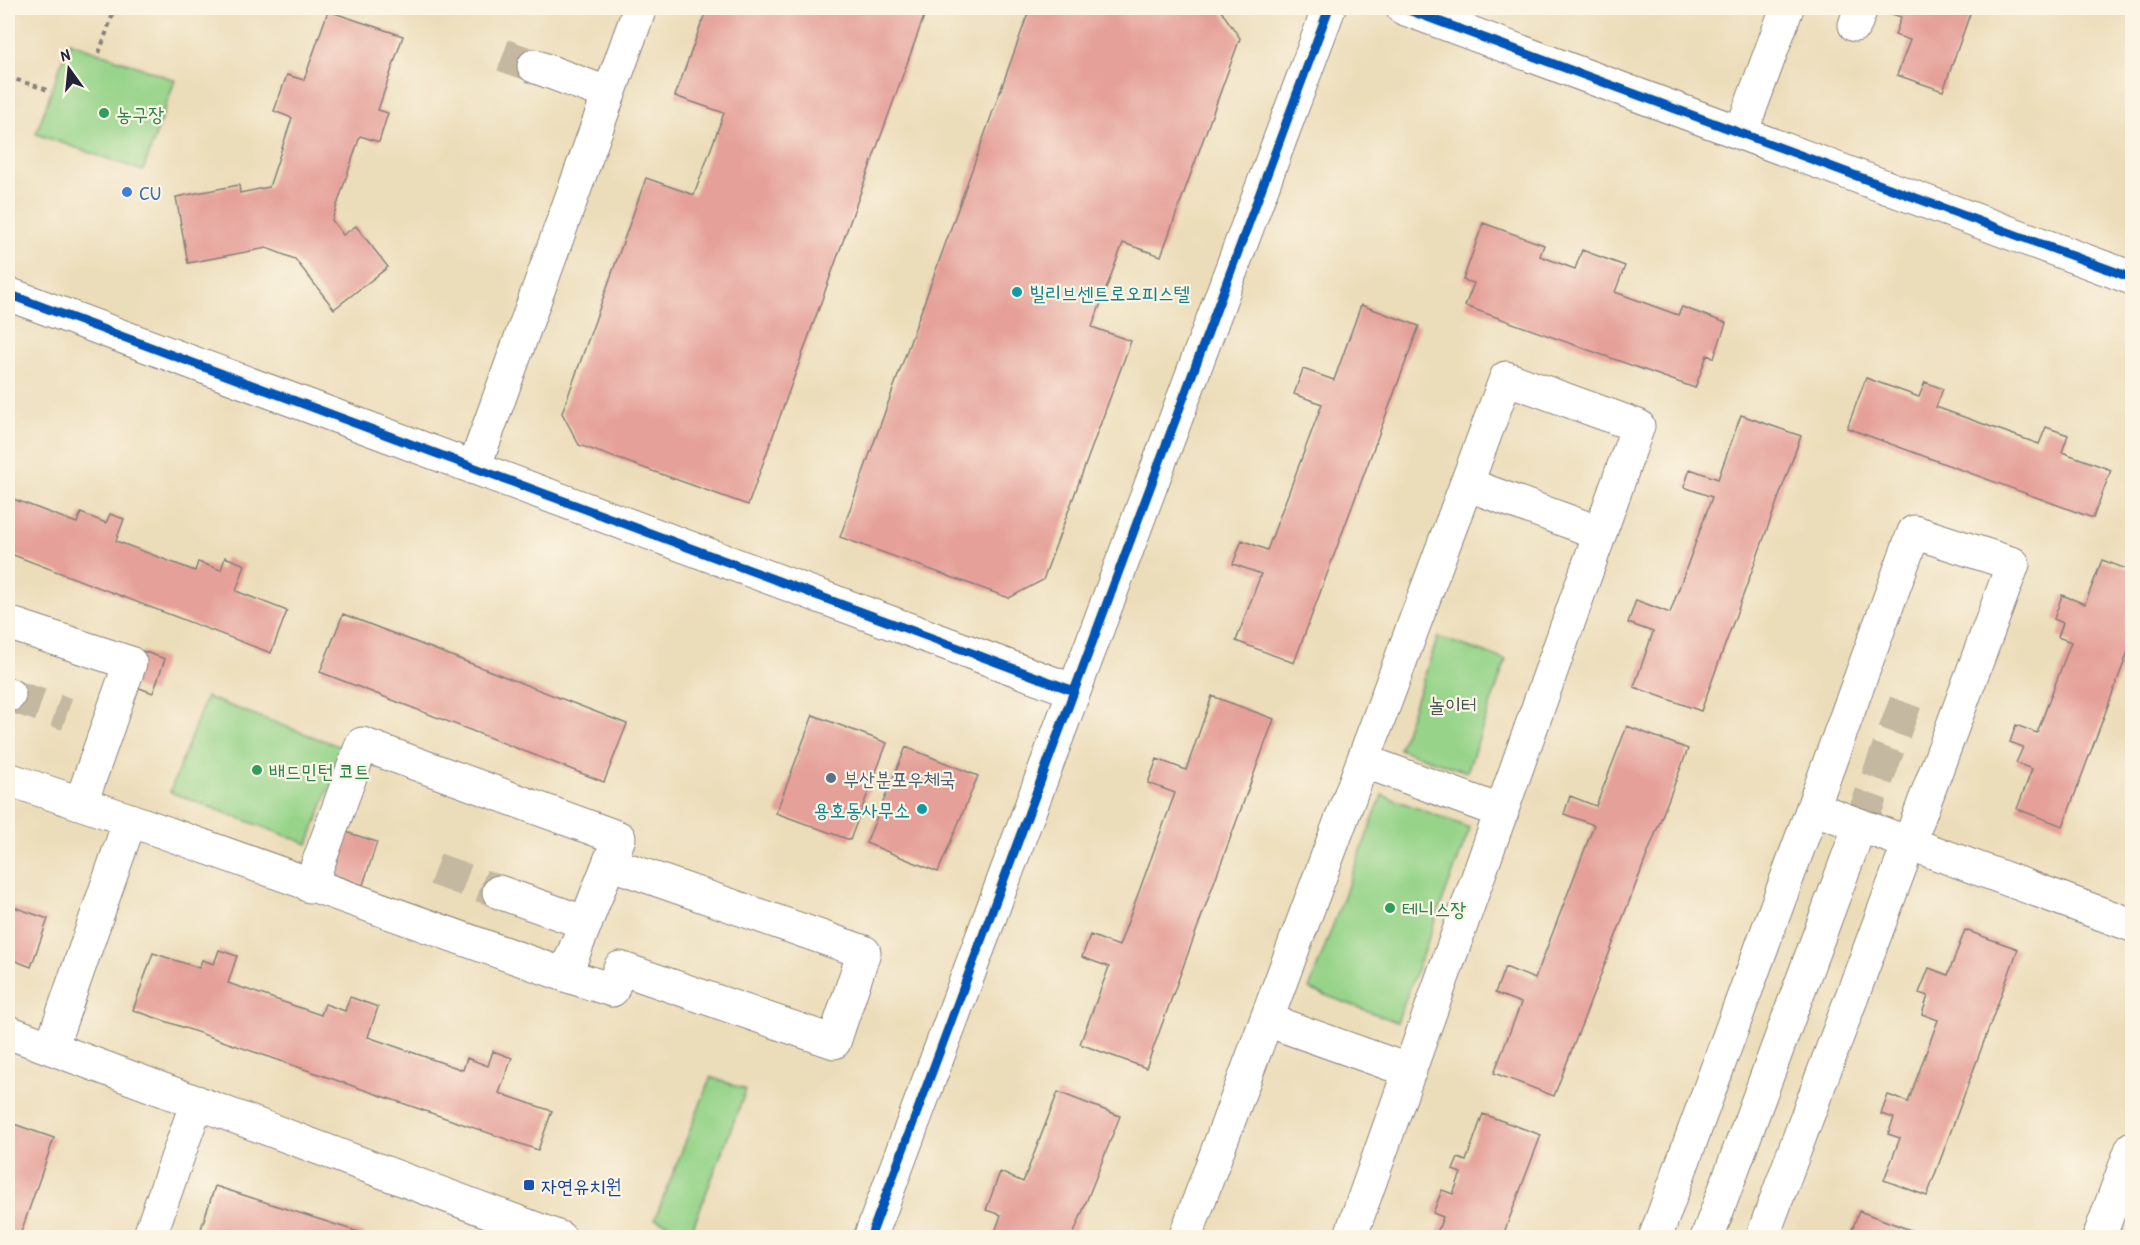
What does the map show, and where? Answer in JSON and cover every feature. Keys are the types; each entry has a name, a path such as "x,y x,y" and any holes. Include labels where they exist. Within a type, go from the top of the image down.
{"street":[{"path":"474,468 640,8"},
{"path":"870,1238 1329,8"},
{"path":"1403,8 2133,278"},
{"path":"1741,133 1787,8"},
{"path":"534,66 609,93"},
{"path":"8,294 1074,692"},
{"path":"1185,1238 1506,378 1638,426 1350,1238"},
{"path":"1466,484 1600,533"},
{"path":"1655,1238 1914,532 2013,564 1762,1238"},
{"path":"8,623 130,663 81,803"},
{"path":"310,886 362,744 619,838 565,975"},
{"path":"1364,761 1502,812"},
{"path":"8,779 612,990 620,968 834,1041 864,952 609,863"},
{"path":"1813,808 2133,925"},
{"path":"51,1048 130,820"},
{"path":"1707,1238 1860,825"},
{"path":"499,892 586,923"},
{"path":"1267,1020 1410,1071"},
{"path":"8,1032 560,1238"},
{"path":"149,1238 197,1102"},
{"path":"2099,1238 2133,1148"}],"path":[{"path":"99,53 115,8"},
{"path":"8,77 51,91"}],"green space":[{"name":"농구장","path":"69,42 175,80 143,171 36,134"},
{"name":"놀이터","path":"1438,637 1506,660 1467,772 1399,749"},
{"name":"배드민턴 코트","path":"206,697 344,748 308,844 170,792"},
{"name":"테니스장","path":"1382,795 1470,828 1397,1022 1309,989"},
{"path":"711,1077 746,1090 691,1232 655,1219"}],"building":[{"path":"707,8 927,8 748,505 579,445 562,413 646,178 694,195 724,113 675,96"},
{"name":"빌리브센트로오피스텔","path":"1030,8 1219,8 1240,38 1161,256 1123,243 1092,327 1131,341 1043,580 1009,598 840,537"},
{"path":"1891,8 1972,8 1943,91 1897,75 1910,40 1895,35 1901,17 1889,13"},
{"path":"328,11 403,36 378,110 388,113 379,142 360,136 332,220 343,235 356,226 388,267 334,309 295,259 267,248 188,263 176,197 239,185 240,193 269,187 292,118 274,111 287,75 304,80"},
{"path":"1483,223 1544,245 1540,256 1575,269 1582,250 1625,266 1615,292 1678,315 1682,307 1726,323 1714,358 1707,355 1695,388 1465,306 1474,283 1463,280"},
{"path":"1361,305 1419,326 1294,663 1236,641 1261,574 1233,564 1242,540 1267,550 1322,404 1294,394 1303,369 1334,380"},
{"path":"1866,378 1919,397 1925,382 1943,389 1936,407 2039,444 2046,427 2068,435 2062,452 2111,470 2093,518 1847,428"},
{"path":"1741,415 1801,436 1701,711 1634,687 1653,632 1628,623 1636,600 1670,613 1712,497 1684,487 1690,469 1718,479"},
{"path":"8,497 77,523 81,513 106,523 110,514 124,519 116,541 195,571 198,562 221,570 225,557 245,565 236,591 287,611 271,653 8,553"},
{"path":"2102,560 2132,571 2132,641 2063,826 2017,809 2032,769 2016,763 2023,747 2010,742 2016,725 2037,733 2071,642 2058,637 2063,623 2054,619 2062,595 2085,604"},
{"path":"343,614 627,724 604,782 320,672"},
{"path":"143,651 165,659 153,693 131,685"},
{"path":"1212,696 1274,719 1146,1068 1080,1044 1109,967 1082,957 1090,935 1119,946 1175,793 1148,783 1157,759 1186,770"},
{"name":"부산분포우체국","path":"813,715 887,743 850,840 776,813"},
{"path":"1627,726 1688,749 1554,1096 1494,1073 1521,1003 1495,993 1505,967 1535,979 1594,825 1564,814 1570,796 1596,806"},
{"name":"용호동사무소","path":"906,747 978,776 938,872 866,843"},
{"path":"346,832 377,842 363,885 332,874"},
{"path":"8,905 48,919 31,967 8,958"},
{"path":"1965,930 2018,949 1927,1196 1884,1180 1900,1138 1888,1134 1894,1118 1881,1114 1888,1095 1908,1102 1938,1020 1922,1014 1928,996 1919,993 1929,968 1948,975"},
{"path":"219,950 237,956 228,983 321,1015 325,1004 345,1011 350,997 378,1007 368,1037 463,1070 467,1058 488,1066 493,1051 512,1058 499,1093 552,1111 538,1150 133,1010 153,953 199,968 202,960 214,964"},
{"path":"1058,1092 1120,1116 1072,1238 993,1238 1001,1215 986,1210 1000,1172 1023,1182"},
{"path":"1483,1114 1541,1135 1502,1238 1435,1238 1443,1217 1433,1213 1442,1190 1453,1194 1461,1173 1453,1170 1458,1158 1466,1161"},
{"path":"8,1122 54,1138 19,1238 8,1238"},
{"path":"215,1186 365,1234 364,1238 198,1238"},
{"path":"1859,1211 1913,1231 1910,1238 1849,1238"}],"tunnel":[{"path":"503,55 534,66"},
{"path":"1860,825 1910,690"},
{"path":"9,695 67,714"},
{"path":"435,869 499,892"}],"cycle path":[{"path":"870,1238 1329,8"},
{"path":"1403,8 2132,278"},
{"path":"8,294 1074,691"}],"place":[{"name":"농구장","path":"104,113"},
{"name":"CU","path":"127,192"},
{"name":"빌리브센트로오피스텔","path":"1017,292"},
{"name":"배드민턴 코트","path":"257,770"},
{"name":"부산분포우체국","path":"831,778"},
{"name":"용호동사무소","path":"922,809"},
{"name":"테니스장","path":"1390,908"},
{"name":"자연유치원","path":"529,1185"}]}
